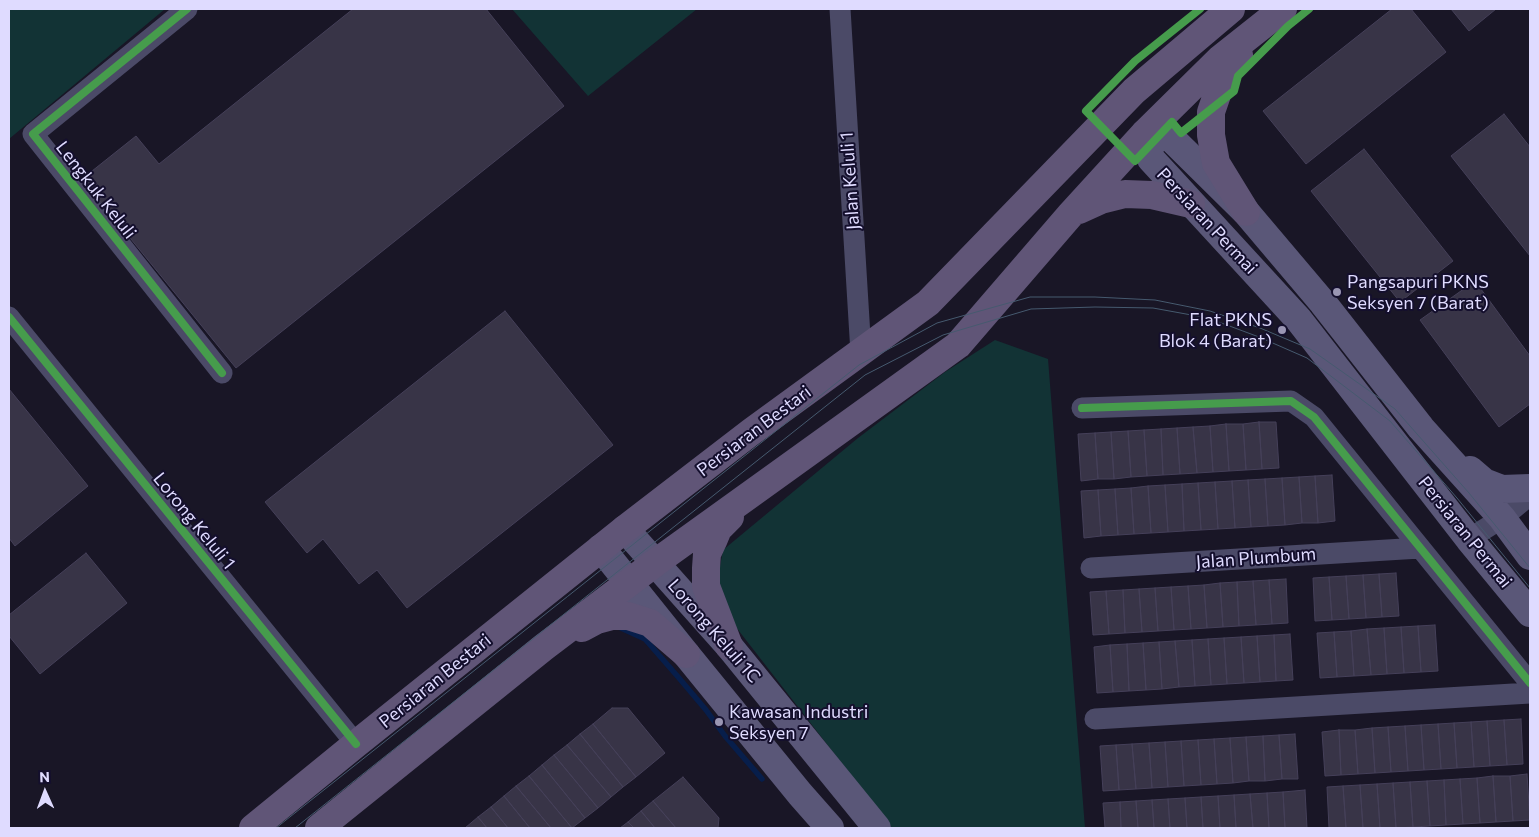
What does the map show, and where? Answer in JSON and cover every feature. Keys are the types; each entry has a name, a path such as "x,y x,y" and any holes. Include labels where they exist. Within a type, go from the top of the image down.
{"main road":[{"name":"Persiaran Bestari","path":"253,828 625,529 750,432 928,303 1134,91 1231,9"},
{"path":"319,828 544,647 655,563 958,345 1071,214 1145,133 1267,14"},
{"path":"1246,212 1216,163 1211,135 1211,112 1220,86 1234,61 1267,14"},
{"path":"1012,218 1053,193 1109,142 1127,132 1145,133"},
{"name":"Persiaran Permai","path":"1530,556 1502,518 1421,428 1323,303 1246,212 1171,138 1145,133 1151,159 1299,320 1530,613"},
{"path":"1071,214 1101,200 1125,194 1152,195 1191,204"},
{"path":"1421,428 1484,482 1502,489 1530,488"},
{"path":"729,646 706,586 707,554 718,529 762,487"},
{"name":"Lorong Keluli 1C","path":"625,529 729,646 878,828"},
{"name":"Lorong Keluli 1C","path":"601,548 800,794 830,828"},
{"path":"544,647 597,620 612,616 628,616 650,623 686,654"}],"street":[{"name":"Lengkuk Keluli","path":"187,9 33,134 222,373"},
{"name":"Jalan Keluli 1","path":"840,9 861,352"},
{"name":"Lorong Keluli 1","path":"9,318 356,744"},
{"path":"1082,408 1291,401 1314,417 1530,683"},
{"path":"1470,539 1502,518 1530,495"},
{"name":"Jalan Plumbum","path":"1091,568 1420,548"},
{"path":"1095,719 1530,693"}],"green space":[{"path":"9,9 165,9 9,139"},
{"path":"512,9 697,9 588,96"},
{"path":"995,340 1048,359 1085,828 892,828 725,613 719,591 719,572 723,550 858,438 945,372"}],"building":[{"path":"353,9 486,9 564,106 236,368 82,179 136,136 159,164"},
{"path":"1392,9 1411,9 1446,52 1306,164 1263,111"},
{"path":"1451,9 1496,9 1469,31"},
{"path":"1504,114 1530,147 1530,256 1451,156"},
{"path":"1364,149 1453,261 1400,302 1311,191"},
{"path":"1475,281 1530,356 1530,404 1499,427 1420,320"},
{"path":"505,311 613,445 407,608 377,570 359,584 323,539 307,553 265,502"},
{"path":"9,389 88,486 15,546 9,538"},
{"path":"1259,422 1276,422 1279,468 1262,469"},
{"path":"1259,422 1262,469 1246,470 1243,424"},
{"path":"1226,424 1243,424 1246,470 1229,471"},
{"path":"1226,424 1229,471 1213,472 1210,426"},
{"path":"1210,426 1213,472 1197,473 1193,427"},
{"path":"1193,427 1197,473 1180,474 1177,428"},
{"path":"1177,428 1180,474 1163,475 1161,429"},
{"path":"1161,429 1163,475 1147,476 1144,430"},
{"path":"1144,430 1147,476 1131,477 1128,431"},
{"path":"1128,431 1131,477 1114,479 1111,432"},
{"path":"1111,432 1114,479 1098,479 1095,433"},
{"path":"1095,433 1098,479 1081,481 1078,434"},
{"path":"1332,475 1335,521 1318,523 1315,476"},
{"path":"1315,476 1318,523 1302,523 1299,477"},
{"path":"1299,477 1302,523 1285,525 1282,478"},
{"path":"1282,478 1285,525 1268,526 1265,479"},
{"path":"1265,479 1268,526 1251,527 1248,480"},
{"path":"1248,480 1251,527 1235,528 1232,481"},
{"path":"1232,481 1235,528 1218,529 1215,482"},
{"path":"1215,482 1218,529 1201,530 1198,483"},
{"path":"1198,483 1201,530 1184,531 1182,484"},
{"path":"1182,484 1184,531 1168,532 1165,485"},
{"path":"1165,485 1168,532 1151,533 1148,486"},
{"path":"1148,486 1151,533 1134,534 1131,488"},
{"path":"1131,488 1134,534 1118,535 1115,489"},
{"path":"1115,489 1118,535 1101,536 1098,490"},
{"path":"1098,490 1101,536 1084,538 1081,491"},
{"path":"86,553 127,603 40,674 9,636 9,615"},
{"path":"1396,573 1399,616 1382,617 1379,574"},
{"path":"1379,574 1382,617 1366,618 1363,575"},
{"path":"1363,575 1366,618 1349,619 1346,576"},
{"path":"1346,576 1349,619 1332,620 1329,577"},
{"path":"1329,577 1332,620 1315,621 1313,578"},
{"path":"1286,579 1288,623 1272,624 1269,580"},
{"path":"1269,580 1272,624 1256,625 1253,581"},
{"path":"1253,581 1256,625 1239,626 1237,582"},
{"path":"1237,582 1239,626 1223,627 1220,583"},
{"path":"1220,583 1223,627 1207,628 1204,585"},
{"path":"1204,585 1207,628 1191,629 1188,586"},
{"path":"1188,586 1191,629 1174,630 1171,587"},
{"path":"1171,587 1174,630 1158,631 1155,588"},
{"path":"1155,588 1158,631 1142,632 1139,589"},
{"path":"1139,589 1142,632 1125,633 1123,590"},
{"path":"1123,590 1125,633 1109,634 1106,591"},
{"path":"1106,591 1109,634 1093,635 1090,592"},
{"path":"1435,625 1438,671 1421,672 1418,626"},
{"path":"1418,626 1421,672 1404,673 1401,627"},
{"path":"1401,627 1404,673 1387,674 1384,628"},
{"path":"1384,628 1387,674 1371,675 1367,629"},
{"path":"1367,629 1371,675 1354,676 1351,631"},
{"path":"1351,631 1354,676 1337,677 1334,632"},
{"path":"1334,632 1337,677 1320,678 1317,633"},
{"path":"1290,634 1293,680 1276,681 1274,635"},
{"path":"1274,635 1276,681 1260,682 1257,636"},
{"path":"1257,636 1260,682 1244,683 1241,637"},
{"path":"1241,637 1244,683 1227,684 1224,638"},
{"path":"1224,638 1227,684 1211,685 1208,639"},
{"path":"1208,639 1211,685 1195,686 1192,640"},
{"path":"1192,640 1195,686 1179,687 1175,641"},
{"path":"1175,641 1179,687 1162,689 1159,642"},
{"path":"1159,642 1162,689 1146,690 1143,643"},
{"path":"1143,643 1146,690 1129,691 1127,644"},
{"path":"1127,644 1129,691 1113,692 1110,645"},
{"path":"1110,645 1113,692 1097,693 1094,647"},
{"path":"612,708 628,708 665,753 636,777 593,724"},
{"path":"1521,719 1523,764 1507,765 1504,720"},
{"path":"1504,720 1507,765 1490,766 1487,721"},
{"path":"1487,721 1490,766 1474,767 1471,722"},
{"path":"1471,722 1474,767 1457,768 1454,723"},
{"path":"1454,723 1457,768 1441,769 1438,724"},
{"path":"593,724 636,777 623,787 580,734"},
{"path":"1438,724 1441,769 1424,770 1421,725"},
{"path":"1421,725 1424,770 1408,771 1405,726"},
{"path":"1405,726 1408,771 1391,772 1388,727"},
{"path":"1388,727 1391,772 1375,773 1372,728"},
{"path":"1372,728 1375,773 1358,774 1355,730"},
{"path":"1339,730 1341,775 1325,776 1322,732"},
{"path":"1339,730 1355,730 1358,774 1341,775"},
{"path":"580,734 623,787 611,797 567,745"},
{"path":"1295,734 1298,779 1282,779 1279,735"},
{"path":"1279,735 1282,779 1265,781 1263,736"},
{"path":"1263,736 1265,781 1249,781 1246,737"},
{"path":"1246,737 1249,781 1233,783 1230,738"},
{"path":"1230,738 1233,783 1217,784 1214,739"},
{"path":"1214,739 1217,784 1201,785 1198,740"},
{"path":"1198,740 1201,785 1184,786 1181,741"},
{"path":"1181,741 1184,786 1168,787 1165,742"},
{"path":"1165,742 1168,787 1152,788 1149,743"},
{"path":"1149,743 1152,788 1136,789 1132,744"},
{"path":"1132,744 1136,789 1119,790 1116,745"},
{"path":"567,745 611,797 598,808 554,755"},
{"path":"1116,745 1119,790 1103,791 1100,746"},
{"path":"554,755 598,808 585,818 542,765"},
{"path":"542,765 585,818 572,828 529,776"},
{"path":"1527,774 1530,820 1513,821 1510,776"},
{"path":"529,776 572,828 551,828 516,786"},
{"path":"1493,776 1510,776 1513,821 1496,822"},
{"path":"1493,776 1496,822 1480,823 1477,778"},
{"path":"683,777 719,818 718,828 676,828 653,801"},
{"path":"1477,778 1480,823 1463,824 1460,779"},
{"path":"1460,779 1463,824 1446,825 1444,780"},
{"path":"1444,780 1446,825 1430,826 1427,781"},
{"path":"1427,781 1430,826 1413,827 1410,782"},
{"path":"1410,782 1413,827 1396,828 1393,783"},
{"path":"1393,783 1396,828 1380,828 1377,784"},
{"path":"1377,784 1380,828 1363,828 1360,785"},
{"path":"1360,785 1363,828 1346,828 1343,786"},
{"path":"516,786 551,828 530,828 504,796"},
{"path":"1343,786 1346,828 1329,828 1327,787"},
{"path":"1305,790 1307,828 1285,828 1283,792"},
{"path":"1283,792 1285,828 1269,828 1267,793"},
{"path":"1267,793 1269,828 1253,828 1250,794"},
{"path":"1250,794 1253,828 1236,828 1234,795"},
{"path":"1234,795 1236,828 1220,828 1218,796"},
{"path":"504,796 530,828 508,828 491,807"},
{"path":"1218,796 1220,828 1203,828 1201,797"},
{"path":"1201,797 1203,828 1187,828 1185,798"},
{"path":"1185,798 1187,828 1170,828 1168,799"},
{"path":"1168,799 1170,828 1154,828 1152,800"},
{"path":"1152,800 1154,828 1138,828 1136,801"},
{"path":"653,801 676,828 655,828 641,811"},
{"path":"1136,801 1138,828 1121,828 1120,802"},
{"path":"1120,802 1121,828 1105,828 1103,803"},
{"path":"491,807 508,828 487,828 478,817"},
{"path":"641,811 655,828 634,828 628,822"},
{"path":"478,817 487,828 465,828"},
{"path":"628,822 634,828 620,828"}],"waterway":[{"path":"621,628 645,639 762,779"}],"tram line":[{"path":"276,828 859,365 937,323 1030,297 1095,297 1155,300 1210,311 1260,328 1310,349 1395,409 1469,493 1530,568"},
{"path":"295,828 865,375 943,335 1031,309 1153,308 1208,318 1307,358 1390,421 1457,498 1530,588"}],"cycle path":[{"path":"187,9 33,134 222,373"},
{"path":"1200,9 1135,61 1086,111 1135,161 1172,122 1181,133 1234,91 1238,76 1288,26 1309,9"},
{"path":"9,317 356,744"},
{"path":"1082,408 1291,401 1314,417 1530,683"}],"place":[{"name":"Pangsapuri PKNS Seksyen 7 (Barat)","path":"1337,292"},
{"name":"Flat PKNS Blok 4 (Barat)","path":"1282,330"},
{"name":"Kawasan Industri Seksyen 7","path":"719,722"}]}
